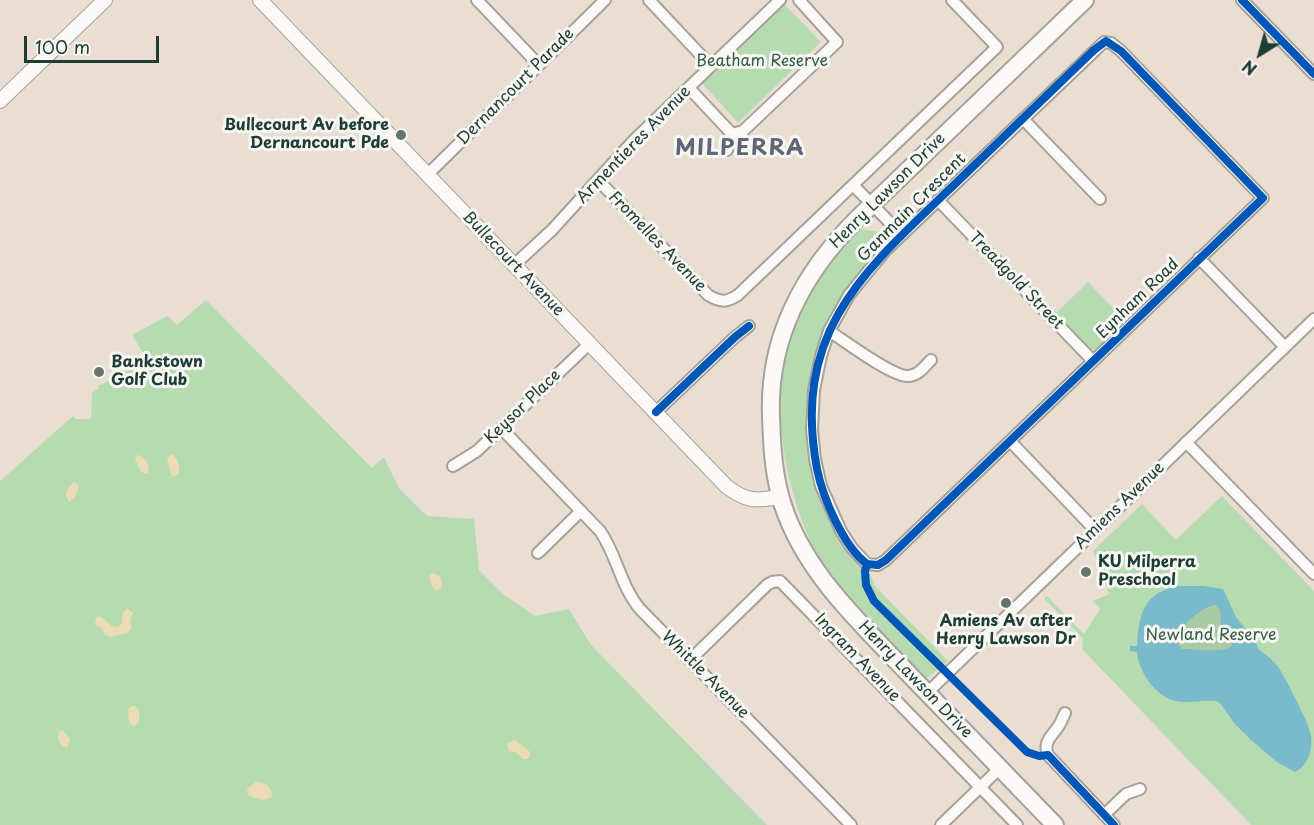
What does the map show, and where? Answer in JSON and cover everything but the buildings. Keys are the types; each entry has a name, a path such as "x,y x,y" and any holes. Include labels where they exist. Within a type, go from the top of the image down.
{"main road":[{"path":"0,101 105,0"},
{"name":"Bullecourt Avenue","path":"260,0 734,492 750,500 780,497"},
{"name":"Henry Lawson Drive","path":"1055,825 927,693 828,586 800,543 780,497 774,468 770,403 772,374 782,334 792,306 814,268 843,233 872,204 1085,0"}],"street":[{"path":"477,0 538,64"},
{"name":"Dernancourt Parade","path":"428,175 604,0"},
{"path":"649,0 711,66"},
{"name":"Armentieres Avenue","path":"514,265 552,230 634,140 780,0"},
{"path":"732,134 743,131 837,42 799,0"},
{"name":"Fromelles Avenue","path":"598,180 708,295 718,301 729,301 738,295 996,47 952,0"},
{"path":"1242,0 1313,70"},
{"name":"Ganmain Crescent","path":"867,564 852,548 841,531 821,486 815,459 812,429 813,397 817,369 829,331 854,288 902,235 1104,42"},
{"name":"Eynham Road","path":"867,564 878,565 886,560 1263,198 1118,48 1109,42 1104,42"},
{"path":"689,88 732,134"},
{"path":"1023,119 1100,199"},
{"path":"727,150 732,134"},
{"path":"853,185 872,204"},
{"name":"Treadgold Street","path":"938,200 1093,361"},
{"name":"Ganmain Crescent","path":"872,204 902,235"},
{"path":"1200,258 1285,347"},
{"name":"Amiens Avenue","path":"927,693 1314,319"},
{"path":"656,412 735,337 749,327"},
{"path":"829,331 898,374 910,376 917,374 931,360"},
{"name":"Keysor Place","path":"453,466 471,456 589,344"},
{"name":"Whittle Avenue","path":"501,428 606,539 625,587 634,602 851,825"},
{"path":"1010,441 1095,530"},
{"path":"1186,442 1314,574"},
{"path":"538,553 581,511"},
{"name":"Ingram Avenue","path":"690,660 767,585 780,581 1017,825"},
{"path":"1065,712 1058,727 1047,741 1046,751 1114,825"},
{"path":"941,825 1000,768"},
{"path":"1104,815 1126,794 1140,789"}],"green space":[{"name":"Beatham Reserve","path":"784,4 821,42 738,123 702,83"},
{"path":"861,229 886,233 890,240 857,275 842,294 830,315 820,340 808,391 807,444 811,470 819,495 843,545 868,572 875,586 948,661 927,678 922,677 862,616 824,566 812,545 799,512 784,453 781,382 787,348 797,315 813,284 834,255"},
{"path":"1088,282 1127,322 1101,346 1093,350 1086,346 1055,314"},
{"name":"Bankstown Golf Club","path":"206,300 372,468 384,457 399,488 427,516 474,519 479,570 503,594 535,616 569,609 591,645 767,825 0,825 0,481 73,416 75,419 91,419 92,393 99,388 98,386 148,361 132,335 167,316 177,325"},
{"name":"Newland Reserve","path":"1222,496 1314,591 1314,825 1251,825 1082,649 1083,639 1044,598 1047,596 1084,634 1100,609 1093,601 1109,594 1093,551 1142,504 1176,540"},
{"path":"1215,605 1220,610 1220,623 1231,638 1232,646 1222,650 1182,649 1177,641 1186,624"}],"sand":[{"path":"171,454 179,466 179,472 174,477 167,458"},
{"path":"137,455 143,457 147,462 148,474 141,472 135,459"},
{"path":"74,482 78,485 78,489 69,502 66,496 68,488"},
{"path":"433,573 440,576 442,586 437,591 430,579"},
{"path":"127,608 133,613 130,621 132,628 128,633 110,637 104,634 103,629 95,625 96,618 100,616 112,626 118,627 122,623 123,613"},
{"path":"135,706 139,711 139,722 134,726 129,723 128,709"},
{"path":"62,730 70,739 67,748 62,746 58,739 59,732"},
{"path":"515,740 530,752 527,759 509,751 507,744"},
{"path":"256,782 268,786 272,797 262,800 249,796 247,789"}],"water":[{"path":"1179,586 1204,586 1223,589 1236,617 1256,642 1258,649 1279,668 1306,721 1311,736 1311,746 1309,757 1300,769 1295,772 1277,762 1235,724 1219,702 1173,700 1157,691 1151,684 1141,669 1137,652 1130,651 1130,646 1137,646 1139,624 1146,606 1158,593","holes":["1215,605 1220,610 1221,630 1231,638 1232,646 1222,650 1182,649 1177,641 1186,624 1210,607"]}],"cycle path":[{"path":"1242,0 1314,74"},
{"path":"1106,41 1121,51 1263,198 886,560 878,565 867,564 850,546 835,521 817,469 812,420 815,378 826,340 843,306 893,244 1106,41"},
{"path":"656,412 749,326"},
{"path":"867,564 866,585 874,601 1027,752 1039,756 1048,755 1114,825"}],"place":[{"name":"Bullecourt Av before Dernancourt Pde","path":"401,135"},
{"name":"Bankstown Golf Club","path":"99,372"},
{"name":"KU Milperra Preschool","path":"1086,572"},
{"name":"Amiens Av after Henry Lawson Dr","path":"1006,603"}],"district":[{"name":"MILPERRA","path":"740,149"}]}
